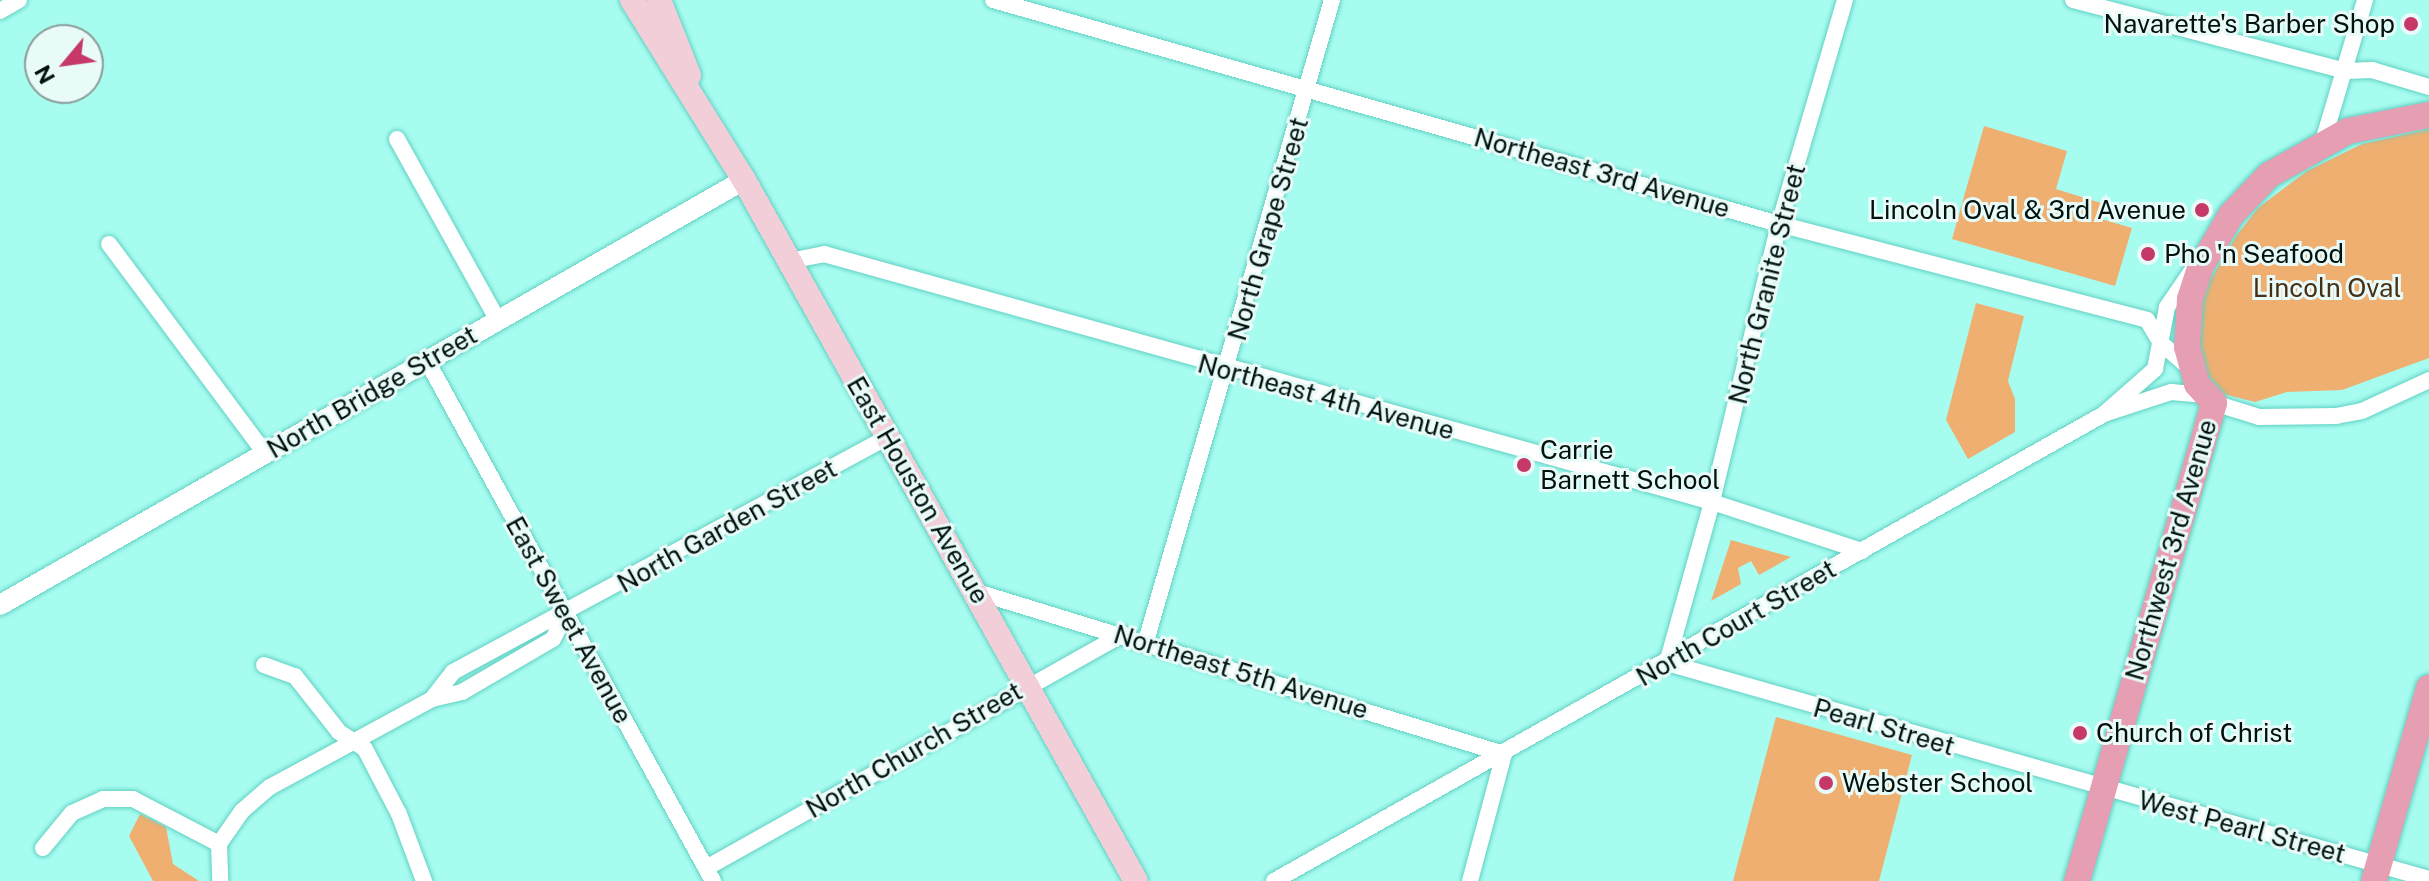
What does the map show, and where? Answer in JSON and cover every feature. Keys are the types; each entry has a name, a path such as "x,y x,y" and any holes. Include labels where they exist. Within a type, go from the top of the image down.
{"main road":[{"name":"East Houston Avenue","path":"632,0 698,99 977,592 1136,881"},
{"name":"East Houston Avenue","path":"659,0 698,99"},
{"path":"2209,399 2192,370 2189,309 2209,250 2231,215 2269,175 2323,141 2373,123 2429,115"},
{"name":"Northwest 3rd Avenue","path":"2077,881 2209,399"},
{"path":"2376,873 2429,688"}],"street":[{"path":"0,11 19,0"},
{"name":"Northeast 3rd Avenue","path":"993,0 1779,224 2147,320"},
{"name":"North Grape Street","path":"1146,641 1228,370 1332,0"},
{"name":"North Granite Street","path":"1667,663 1712,502 1779,224 1845,0"},
{"path":"2073,0 2345,71 2372,70 2429,87"},
{"path":"2323,141 2365,0"},
{"path":"397,139 497,319"},
{"name":"North Bridge Street","path":"0,605 744,180"},
{"path":"109,244 266,455"},
{"path":"2192,370 2161,343 2147,320 2167,307 2209,250"},
{"name":"Northeast 4th Avenue","path":"789,261 824,254 1228,370 1712,502 1862,551"},
{"path":"2104,414 2155,369 2167,307"},
{"name":"East Sweet Avenue","path":"426,359 710,875"},
{"path":"2209,399 2259,417 2336,416 2362,411 2429,380"},
{"name":"North Court Street","path":"1274,881 1667,663 2104,414 2171,392 2209,399"},
{"name":"North Garden Street","path":"219,844 242,811 270,787 432,699 462,692 553,639 566,615 888,437"},
{"name":"Northeast 5th Avenue","path":"977,592 1146,641 1504,754"},
{"name":"North Church Street","path":"710,875 1028,685 1123,634"},
{"name":"Pearl Street","path":"1667,663 2101,789"},
{"path":"264,665 295,676 339,732 365,749 399,814 424,881"},
{"path":"1470,881 1504,754"},
{"name":"West Pearl Street","path":"2101,789 2376,873 2429,879"},
{"path":"43,848 72,813 103,799 133,799 219,844 220,881"}],"green space":[{"path":"1984,126 2067,151 2056,189 2101,203 2098,218 2132,228 2115,286 1952,239"},
{"name":"Lincoln Oval","path":"2429,129 2429,358 2342,390 2287,392 2255,402 2223,394 2204,370 2196,320 2205,289 2236,236 2258,208 2307,171 2362,144"},
{"path":"1976,303 2024,316 2008,381 2015,399 2015,432 1968,459 1946,420"},
{"path":"1731,540 1791,557 1759,575 1751,561 1738,568 1741,584 1711,601"},
{"path":"1776,717 1912,755 1879,881 1733,881"},
{"path":"140,814 166,827 173,864 199,881 153,881 129,836"}],"place":[{"name":"Navarette's Barber Shop","path":"2411,24"},
{"name":"Lincoln Oval & 3rd Avenue","path":"2202,210"},
{"name":"Pho 'n Seafood","path":"2148,254"},
{"name":"Carrie Barnett School","path":"1524,465"},
{"name":"Church of Christ","path":"2080,733"},
{"name":"Webster School","path":"1826,783"}]}
